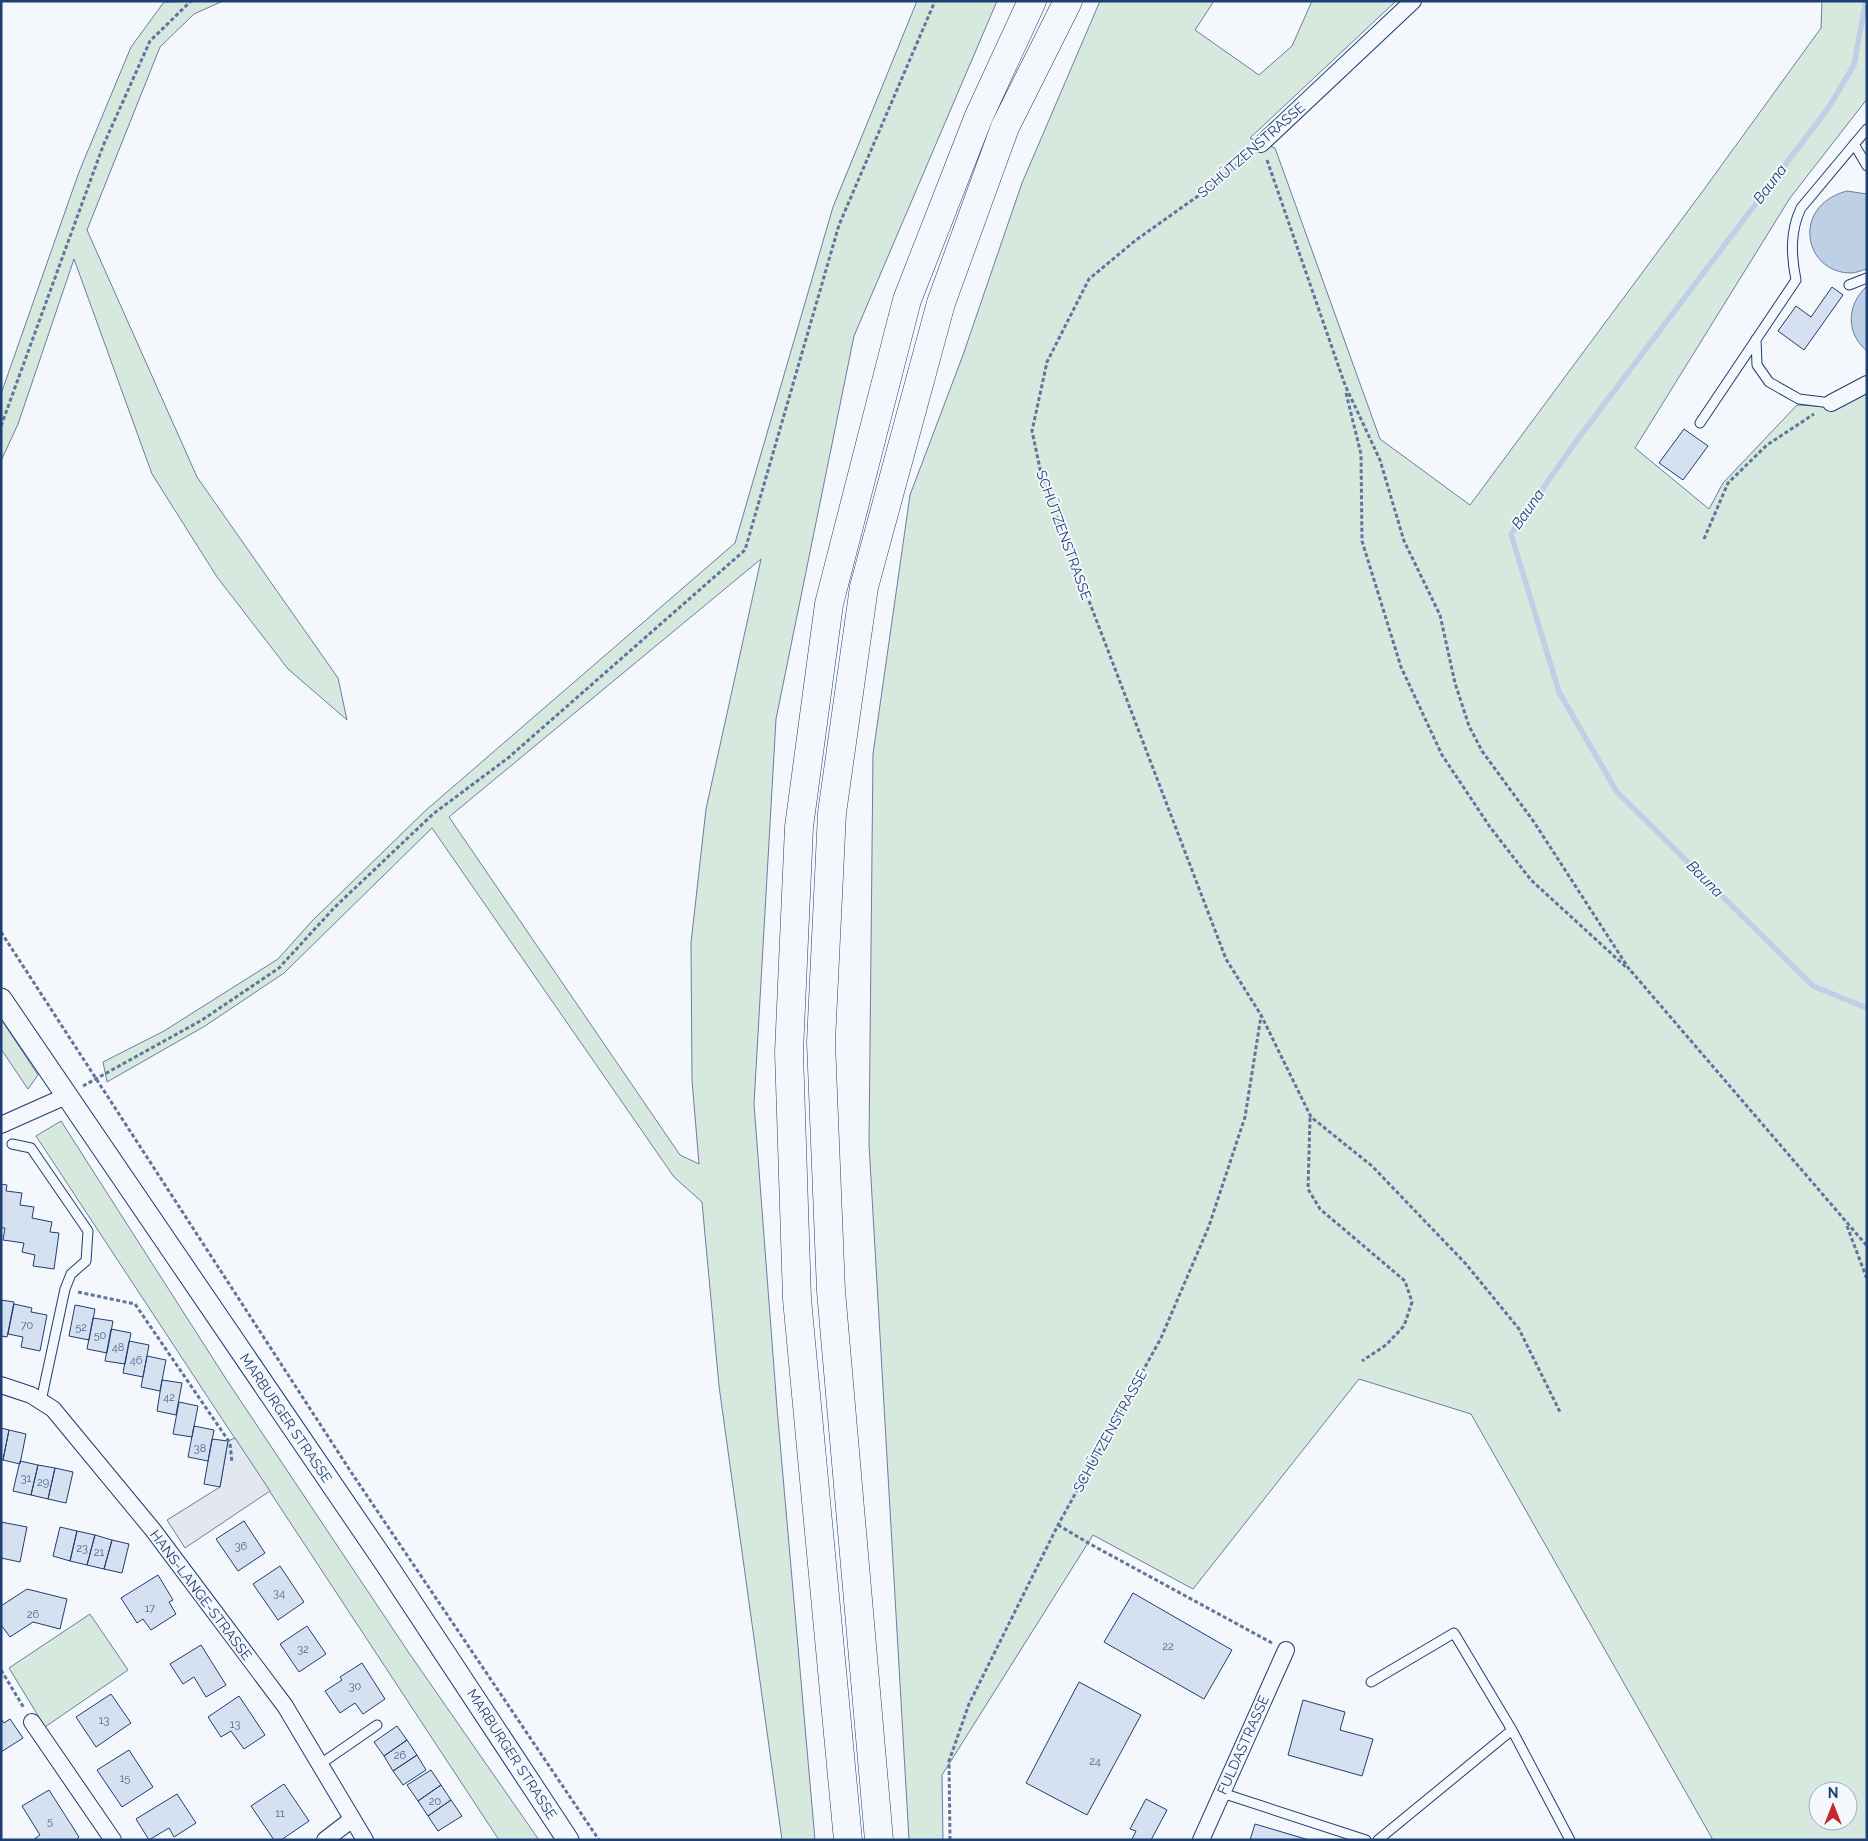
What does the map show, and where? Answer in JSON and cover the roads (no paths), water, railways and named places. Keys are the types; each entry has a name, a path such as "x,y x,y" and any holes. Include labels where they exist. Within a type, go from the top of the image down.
{"highway":[{"path":"848,1840 797,1299 789,1052 799,828 829,604 907,300 979,116 1032,1"},
{"path":"879,1840 831,1290 821,1042 832,813 864,587 941,304 1005,127 1068,1"}],"street":[{"name":"SCHÜTZENSTRASSE","path":"1261,144 1413,1"},
{"path":"1831,402 1867,384"},
{"name":"MARBURGER STRASSE","path":"1,999 386,1564 568,1840"},
{"path":"1,1125 66,1096"},
{"name":"HANS-LANGE-STRASSE","path":"1,1385 31,1395 53,1409 153,1530 285,1706 351,1820 365,1840"},
{"name":"FULDASTRASSE","path":"1201,1840 1286,1650"},
{"path":"32,1722 113,1840"},
{"path":"325,1840 351,1820"}],"lane":[{"path":"1700,423 1796,280 1792,262 1792,238 1795,221 1801,208 1867,129"},
{"path":"1854,144 1867,166"},
{"path":"1849,285 1867,278"},
{"path":"1756,339 1757,365 1769,382 1799,399 1831,402"},
{"path":"12,1144 31,1148 88,1231 86,1262 71,1274 65,1289 41,1402"},
{"path":"1371,1682 1454,1633 1512,1730 1570,1840"},
{"path":"319,1765 377,1725"},
{"path":"1378,1840 1512,1730"},
{"path":"1222,1793 1366,1840"}],"water":[{"path":"1847,191 1867,194 1867,269 1855,273 1836,270 1823,263 1814,251 1810,238 1811,224 1817,210 1829,199"},
{"path":"1867,286 1867,351 1855,336 1851,318 1855,301"}],"waterway":[{"name":"Bauna","path":"1864,1 1865,5 1854,65 1829,107 1577,440 1511,534 1559,692 1617,792 1813,986 1867,1008"}]}
